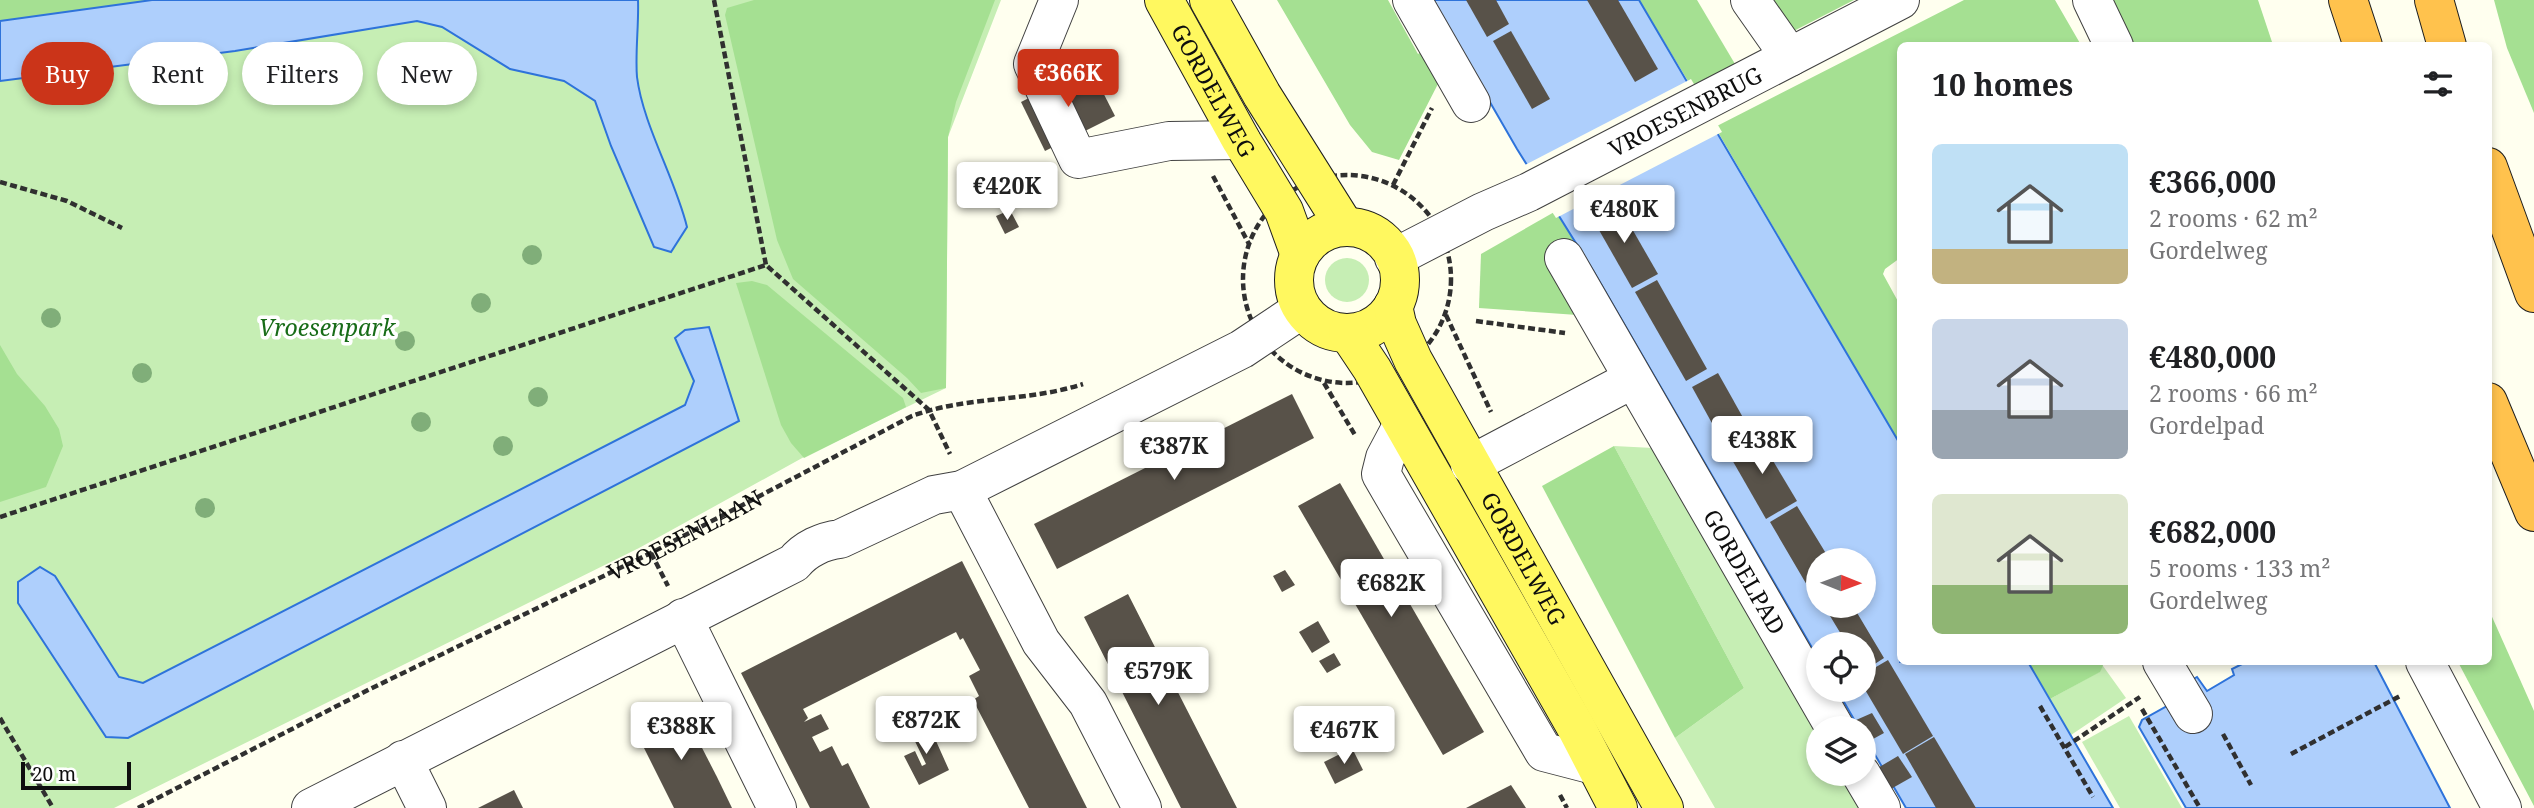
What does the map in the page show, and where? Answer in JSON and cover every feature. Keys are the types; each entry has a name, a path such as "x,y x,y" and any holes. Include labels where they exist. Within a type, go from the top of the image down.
{"highway":[{"path":"2348,0 2362,42"},
{"path":"2434,0 2446,42"},
{"path":"2492,178 2534,293"},
{"path":"2492,412 2534,512"}],"main road":[{"name":"GORDELWEG","path":"1164,0 1241,140 1284,211 1300,255"},
{"name":"GORDELWEG","path":"1209,0 1262,95 1345,228"},
{"path":"1345,228 1366,231 1390,249 1399,278 1393,306 1382,320 1348,333 1322,327 1307,316 1302,309 1294,282 1300,255 1312,240 1327,231 1345,228"},
{"name":"GORDELWEG","path":"1393,306 1409,352 1470,465 1664,808"},
{"name":"GORDELWEG","path":"1348,333 1366,358 1577,729 1618,808"}],"street":[{"path":"1059,0 1032,64 1078,159 1169,141 1241,140"},
{"path":"1412,0 1461,87"},
{"path":"1750,0 1790,57"},
{"name":"VROESENBRUG","path":"1394,258 1900,0"},
{"path":"2092,0 2112,42"},
{"name":"GORDELPAD","path":"1564,258 1828,716"},
{"path":"311,808 794,563 801,554 828,541 841,540 934,495 962,490 1242,349 1302,309"},
{"path":"1470,465 1633,379"},
{"path":"1403,424 1385,458 1381,474 1544,752 1594,765"},
{"path":"962,490 1041,642 1088,703 1142,808"},
{"path":"683,618 778,808"},
{"path":"2164,665 2193,714"},
{"path":"2427,665 2501,808"},
{"path":"402,760 427,808"},
{"path":"1868,786 1881,808"}],"path":[{"path":"714,0 766,265 929,410 958,471 962,490"},
{"path":"1393,185 1461,87"},
{"path":"1352,175 1373,178 1405,192 1426,210 1440,234"},
{"path":"0,182 67,201 122,228"},
{"path":"1237,311 1246,308 1243,269 1249,244"},
{"path":"0,517 766,265"},
{"path":"1450,294 1445,314 1462,352"},
{"path":"1476,321 1610,339"},
{"name":"VROESENLAAN","path":"138,808 370,689 651,553 902,421 929,410 1049,393 1088,382"},
{"path":"1324,382 1369,459 1381,474"},
{"path":"2291,754 2396,697"},
{"path":"2040,706 2092,797"},
{"path":"2145,715 2200,808"},
{"path":"0,718 53,808"},
{"path":"2065,747 2078,738"}],"green space":[{"name":"Vroesenpark","path":"0,0 1001,0 948,137 946,388 804,457 639,548 114,808 0,808"},
{"path":"0,0 152,0 0,21"},
{"path":"754,0 995,0 956,102 948,137 946,388 921,393 793,279 777,240 725,15 727,8"},
{"path":"1277,0 1388,0 1418,54 1425,50 1441,78 1399,160 1372,152 1350,125"},
{"path":"1639,0 1697,0 1735,64 1691,86"},
{"path":"1757,0 1854,0 1784,36"},
{"path":"1964,0 2055,0 2079,42 1897,42 1897,260 1885,269 1883,274 1897,300 1897,439 1715,127"},
{"path":"2112,0 2258,0 2272,42 2130,42"},
{"path":"2494,0 2534,0 2534,113 2507,48"},
{"path":"1556,211 1620,318 1479,308 1481,254"},
{"path":"1347,258 1363,264 1369,280 1363,296 1347,302 1331,296 1325,280 1331,264"},
{"path":"752,281 767,285 903,398 906,407 804,458 781,425 736,283"},
{"path":"0,345 17,374 45,406 59,429 63,446 46,487 0,502"},
{"path":"1614,446 1653,448 1808,716 1806,786 1848,786 1861,808 1715,808 1675,738 1744,688"},
{"path":"1614,446 1744,688 1675,738 1542,486"},
{"path":"2492,617 2534,711 2534,806 2460,665 2492,665"},
{"path":"2030,665 2103,665 2100,672 2050,699"},
{"path":"2103,666 2126,698 2071,735 2050,699 2099,672"},
{"path":"2129,716 2182,808 2120,808 2082,742"}],"water":[{"path":"152,0 638,0 637,77 640,95 687,227 671,252 654,247 595,101 564,81 510,69 477,49 477,42 466,42 442,27 417,21 290,42 242,42 242,50 228,52 228,42 128,42 128,65 114,66 114,42 21,42 21,78 0,81 0,21"},
{"path":"1431,0 1639,0 1897,439 1897,665 2030,665 2113,808 1906,808 1876,757 1876,716 1852,716 1844,702 1876,702 1876,632 1806,632 1806,637 1594,272 1517,149"},
{"path":"709,327 739,421 128,738 106,737 18,603 18,582 40,567 55,576 119,677 143,683 685,405 694,381 675,338 685,330"},
{"path":"2240,665 2376,665 2450,808 2186,808 2139,727 2142,720 2174,702 2169,693 2197,677 2207,691 2234,675 2232,669"}],"pier":[{"path":"1691,79 1722,132 1556,218 1523,166"}],"building":[{"path":"1466,0 1496,0 1509,24 1487,37"},
{"path":"1587,0 1618,0 1658,69 1635,82"},
{"path":"1511,31 1550,99 1532,109 1493,41"},
{"path":"1090,67 1115,116 1045,151 1021,102"},
{"path":"1616,201 1658,274 1632,288 1591,216"},
{"path":"1010,210 1019,227 1005,234 996,216"},
{"path":"1657,280 1707,369 1686,381 1635,292"},
{"path":"1718,373 1750,430 1724,445 1692,387"},
{"path":"1292,394 1314,438 1057,569 1034,524"},
{"path":"1757,434 1797,501 1766,519 1727,451"},
{"path":"1340,483 1484,732 1443,755 1298,506"},
{"path":"1797,506 1823,548 1806,548 1806,583 1770,522"},
{"path":"962,561 1087,808 1029,808 973,700 979,696 969,676 980,670 963,638 960,640 956,632 803,709 808,718 804,722 821,714 829,729 812,737 820,752 832,746 842,766 848,763 870,808 810,808 741,673"},
{"path":"1285,570 1295,585 1282,592 1273,576"},
{"path":"1128,594 1237,808 1181,808 1084,617"},
{"path":"1831,618 1860,618 1868,632 1840,632"},
{"path":"1318,621 1330,642 1312,653 1299,632"},
{"path":"1876,645 1884,658 1876,663"},
{"path":"1334,653 1341,665 1327,673 1319,661"},
{"path":"1888,660 1933,736 1903,754 1872,702 1876,702 1876,667"},
{"path":"680,705 732,808 674,808 634,728"},
{"path":"1876,720 1884,733 1876,737"},
{"path":"928,723 949,770 919,785 904,756 915,751 922,766 926,764 910,731"},
{"path":"1934,737 1976,808 1936,808 1905,754"},
{"path":"1352,748 1363,770 1335,784 1324,762"},
{"path":"1898,756 1912,777 1889,790 1876,769"},
{"path":"1511,785 1526,808 1466,808"},
{"path":"514,790 523,808 478,808"}]}
